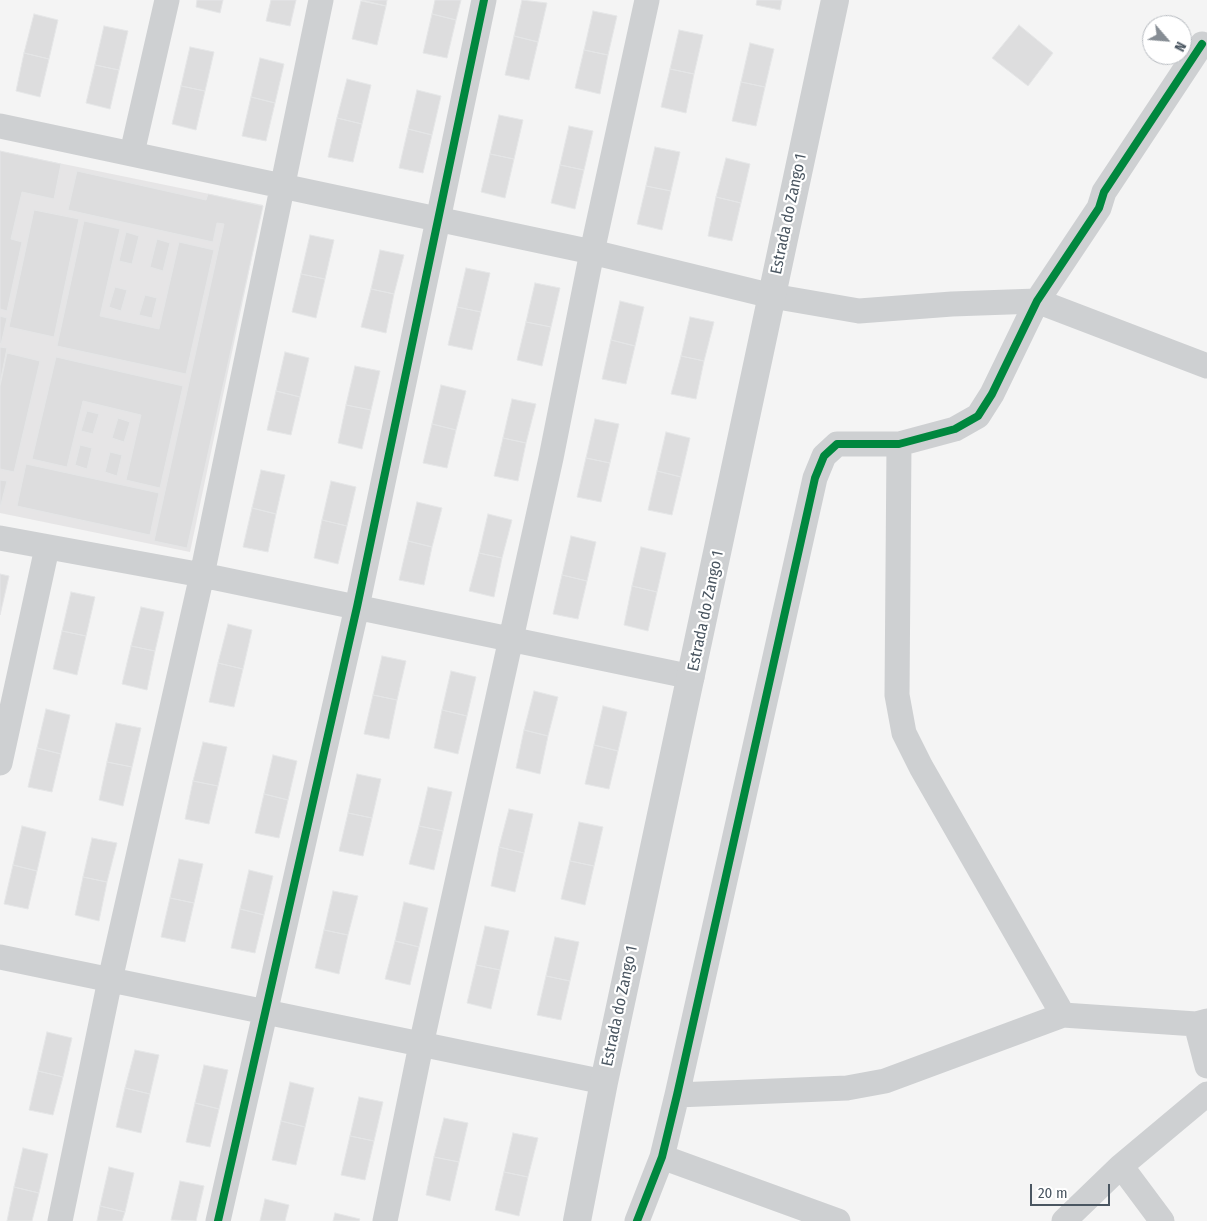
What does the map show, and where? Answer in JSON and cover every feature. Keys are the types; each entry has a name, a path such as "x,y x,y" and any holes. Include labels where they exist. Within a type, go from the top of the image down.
{"street":[{"path":"132,153 166,0"},
{"path":"60,1221 110,980 202,575 321,0"},
{"path":"218,1221 357,607 440,219 484,0"},
{"path":"385,1221 421,1044 551,458 592,252 647,0"},
{"name":"Estrada do Zango 1","path":"577,1221 604,1082 835,0"},
{"path":"637,1221 662,1157 816,478 824,456 837,444 899,444 955,429 978,416 992,394 1037,301 1099,208 1104,192 1202,44"},
{"path":"0,126 592,252 772,296 859,311 952,304 1037,301 1207,366"},
{"path":"899,444 897,695 904,733 921,767 1063,1015"},
{"path":"0,538 202,575 692,676"},
{"path":"0,763 47,548"},
{"path":"0,957 604,1082"},
{"path":"677,1095 847,1088 886,1081 1063,1015 1201,1023 1207,1066"},
{"path":"1064,1221 1121,1166 1207,1094"},
{"path":"662,1157 838,1221"},
{"path":"1121,1166 1162,1221"}],"shaded area":[{"path":"0,151 263,205 190,552 0,513"}],"building":[{"path":"197,0 223,0 220,13 196,7"},
{"path":"271,0 296,0 290,26 266,21"},
{"path":"362,0 387,0 386,6"},
{"path":"435,0 461,0 456,20 432,14"},
{"path":"522,0 547,3 538,42 514,36"},
{"path":"757,0 782,0 780,10 756,5"},
{"path":"361,1 386,6 377,45 352,39"},
{"path":"593,11 617,16 608,55 584,50"},
{"path":"34,14 58,20 49,59 24,53"},
{"path":"432,14 456,20 447,58 423,53"},
{"path":"1019,25 1053,53 1028,86 992,58"},
{"path":"104,26 128,31 119,70 95,65"},
{"path":"679,30 703,35 694,74 670,69"},
{"path":"514,36 538,42 529,80 505,75"},
{"path":"750,43 774,49 765,87 741,82"},
{"path":"190,47 214,52 205,91 181,86"},
{"path":"584,50 608,55 600,94 575,88"},
{"path":"24,53 49,59 40,97 16,91"},
{"path":"260,58 284,64 275,103 251,97"},
{"path":"95,65 119,70 110,109 86,103"},
{"path":"670,69 694,74 686,113 661,107"},
{"path":"347,79 371,85 362,124 337,118"},
{"path":"741,82 765,87 756,126 732,121"},
{"path":"181,86 205,91 196,130 172,124"},
{"path":"417,90 441,96 432,135 408,129"},
{"path":"251,97 275,103 266,141 242,136"},
{"path":"499,115 523,120 514,159 490,154"},
{"path":"337,118 362,124 353,162 328,157"},
{"path":"569,126 593,131 584,170 560,165"},
{"path":"408,129 432,135 423,173 399,168"},
{"path":"655,147 680,152 671,191 646,186"},
{"path":"0,151 61,164 54,199 22,192 11,239 22,242 7,311 0,309"},
{"path":"490,154 514,159 505,198 481,192"},
{"path":"726,158 750,164 741,203 716,197"},
{"path":"560,165 584,170 575,209 551,203"},
{"path":"77,171 206,200 208,194 263,206 187,548 154,541 224,224 217,223 213,242 68,210"},
{"path":"646,186 671,191 662,230 637,224"},
{"path":"716,197 741,203 732,241 708,236"},
{"path":"34,210 79,219 54,337 9,327"},
{"path":"84,221 120,229 100,316 159,329 179,242 214,250 186,374 57,346"},
{"path":"126,232 139,236 132,264 119,261"},
{"path":"310,235 334,240 325,279 301,274"},
{"path":"157,239 170,243 163,271 150,267"},
{"path":"380,250 404,255 394,294 371,289"},
{"path":"466,268 490,273 481,312 457,307"},
{"path":"301,274 325,279 316,318 292,312"},
{"path":"535,283 560,288 551,327 526,322"},
{"path":"115,287 127,290 121,311 109,307"},
{"path":"371,289 394,294 386,333 361,327"},
{"path":"145,295 157,298 152,318 139,315"},
{"path":"620,301 644,307 635,346 611,340"},
{"path":"457,307 481,312 472,350 448,345"},
{"path":"0,316 7,318 1,344 0,343"},
{"path":"690,317 714,322 704,361 681,356"},
{"path":"526,322 551,327 542,366 517,360"},
{"path":"611,340 635,346 626,384 602,379"},
{"path":"0,347 7,348 0,383"},
{"path":"285,352 309,358 300,397 276,391"},
{"path":"7,353 40,361 14,472 0,469 0,386"},
{"path":"681,356 704,361 696,399 671,394"},
{"path":"56,357 183,386 160,488 126,480 141,415 83,401 67,467 32,459"},
{"path":"355,366 380,371 371,410 346,405"},
{"path":"441,385 466,391 456,430 432,424"},
{"path":"276,391 300,397 291,435 267,430"},
{"path":"512,399 536,404 526,443 503,438"},
{"path":"346,405 371,410 362,449 338,443"},
{"path":"87,411 99,414 93,434 81,431"},
{"path":"118,418 130,422 124,442 112,438"},
{"path":"595,419 619,424 610,463 586,458"},
{"path":"432,424 456,430 447,468 423,463"},
{"path":"666,432 690,438 681,477 657,471"},
{"path":"503,438 526,443 518,481 494,476"},
{"path":"80,445 92,448 87,469 75,465"},
{"path":"110,452 122,455 117,476 105,472"},
{"path":"586,458 610,463 601,502 577,497"},
{"path":"26,464 159,493 150,535 17,506"},
{"path":"261,470 285,475 276,514 252,508"},
{"path":"657,471 681,477 672,515 648,510"},
{"path":"0,480 7,481 0,508"},
{"path":"331,481 356,487 347,526 322,520"},
{"path":"417,502 442,508 432,547 408,541"},
{"path":"252,508 276,514 268,552 243,547"},
{"path":"488,514 512,520 502,558 479,553"},
{"path":"322,520 347,526 338,564 314,558"},
{"path":"571,536 596,542 587,581 562,575"},
{"path":"408,541 432,547 424,585 399,580"},
{"path":"641,547 666,553 657,592 632,586"},
{"path":"479,553 502,558 494,597 469,591"},
{"path":"0,574 9,576 0,615"},
{"path":"562,575 587,581 578,619 553,614"},
{"path":"632,586 657,592 648,631 624,625"},
{"path":"71,592 95,597 86,636 62,631"},
{"path":"141,607 164,612 155,651 131,646"},
{"path":"228,624 252,630 243,669 218,663"},
{"path":"62,631 86,636 77,675 53,669"},
{"path":"131,646 155,651 147,690 122,684"},
{"path":"382,656 406,661 397,700 373,695"},
{"path":"218,663 243,669 234,707 209,702"},
{"path":"451,671 476,677 467,716 442,710"},
{"path":"534,691 558,697 548,736 524,730"},
{"path":"373,695 397,700 389,739 364,734"},
{"path":"603,706 627,712 618,751 594,745"},
{"path":"46,709 70,715 61,754 37,748"},
{"path":"442,710 467,716 458,754 434,748"},
{"path":"116,723 141,728 132,767 107,762"},
{"path":"524,730 548,736 540,774 516,768"},
{"path":"203,742 227,747 218,786 193,781"},
{"path":"594,745 618,751 609,789 585,784"},
{"path":"37,748 61,754 52,792 28,787"},
{"path":"273,755 297,761 288,800 264,794"},
{"path":"107,762 132,767 123,806 99,800"},
{"path":"357,774 381,779 372,818 348,813"},
{"path":"193,781 218,786 209,824 185,819"},
{"path":"428,787 452,792 443,831 419,826"},
{"path":"264,794 288,800 279,838 255,833"},
{"path":"509,809 533,814 524,853 499,847"},
{"path":"348,813 372,818 363,856 339,851"},
{"path":"579,822 603,827 594,866 570,861"},
{"path":"22,826 46,832 37,871 13,865"},
{"path":"419,826 443,831 434,870 409,864"},
{"path":"92,838 117,843 107,882 83,877"},
{"path":"499,847 524,853 515,892 491,886"},
{"path":"179,859 203,864 194,903 170,898"},
{"path":"570,861 594,866 585,905 561,899"},
{"path":"13,865 37,871 28,909 4,904"},
{"path":"249,870 273,876 264,915 240,909"},
{"path":"83,877 107,882 99,921 75,915"},
{"path":"333,891 358,896 348,935 324,930"},
{"path":"170,898 194,903 185,942 161,937"},
{"path":"404,902 428,908 419,947 395,941"},
{"path":"240,909 264,915 255,953 231,948"},
{"path":"485,926 509,931 500,970 476,965"},
{"path":"324,930 348,935 339,974 315,968"},
{"path":"555,937 579,942 570,981 546,976"},
{"path":"395,941 419,947 410,985 385,979"},
{"path":"476,965 500,970 491,1009 467,1003"},
{"path":"546,976 570,981 561,1020 537,1015"},
{"path":"47,1032 72,1038 63,1077 38,1071"},
{"path":"135,1050 159,1055 150,1094 125,1088"},
{"path":"204,1065 228,1070 219,1109 195,1103"},
{"path":"38,1071 63,1077 53,1115 29,1110"},
{"path":"290,1082 314,1088 305,1127 281,1121"},
{"path":"125,1088 150,1094 141,1133 116,1127"},
{"path":"359,1097 383,1102 374,1141 350,1136"},
{"path":"195,1103 219,1109 210,1147 186,1142"},
{"path":"444,1118 468,1123 459,1162 434,1157"},
{"path":"281,1121 305,1127 296,1165 272,1160"},
{"path":"513,1133 538,1138 528,1177 504,1172"},
{"path":"350,1136 374,1141 365,1180 341,1175"},
{"path":"23,1148 48,1154 39,1193 14,1187"},
{"path":"434,1157 459,1162 450,1201 426,1195"},
{"path":"109,1167 134,1173 125,1212 100,1206"},
{"path":"504,1172 528,1177 519,1216 495,1210"},
{"path":"180,1181 204,1186 196,1221 171,1220"},
{"path":"14,1187 39,1193 32,1221 7,1221"},
{"path":"265,1199 289,1205 285,1221 260,1221"},
{"path":"100,1206 125,1212 122,1221 97,1221"},
{"path":"335,1213 360,1219 359,1221 333,1221"}],"cycle path":[{"path":"218,1221 357,607 484,0"},
{"path":"637,1221 662,1157 815,478 824,456 837,444 899,444 955,429 978,416 992,394 1037,301 1099,208 1104,192 1202,44"}]}
